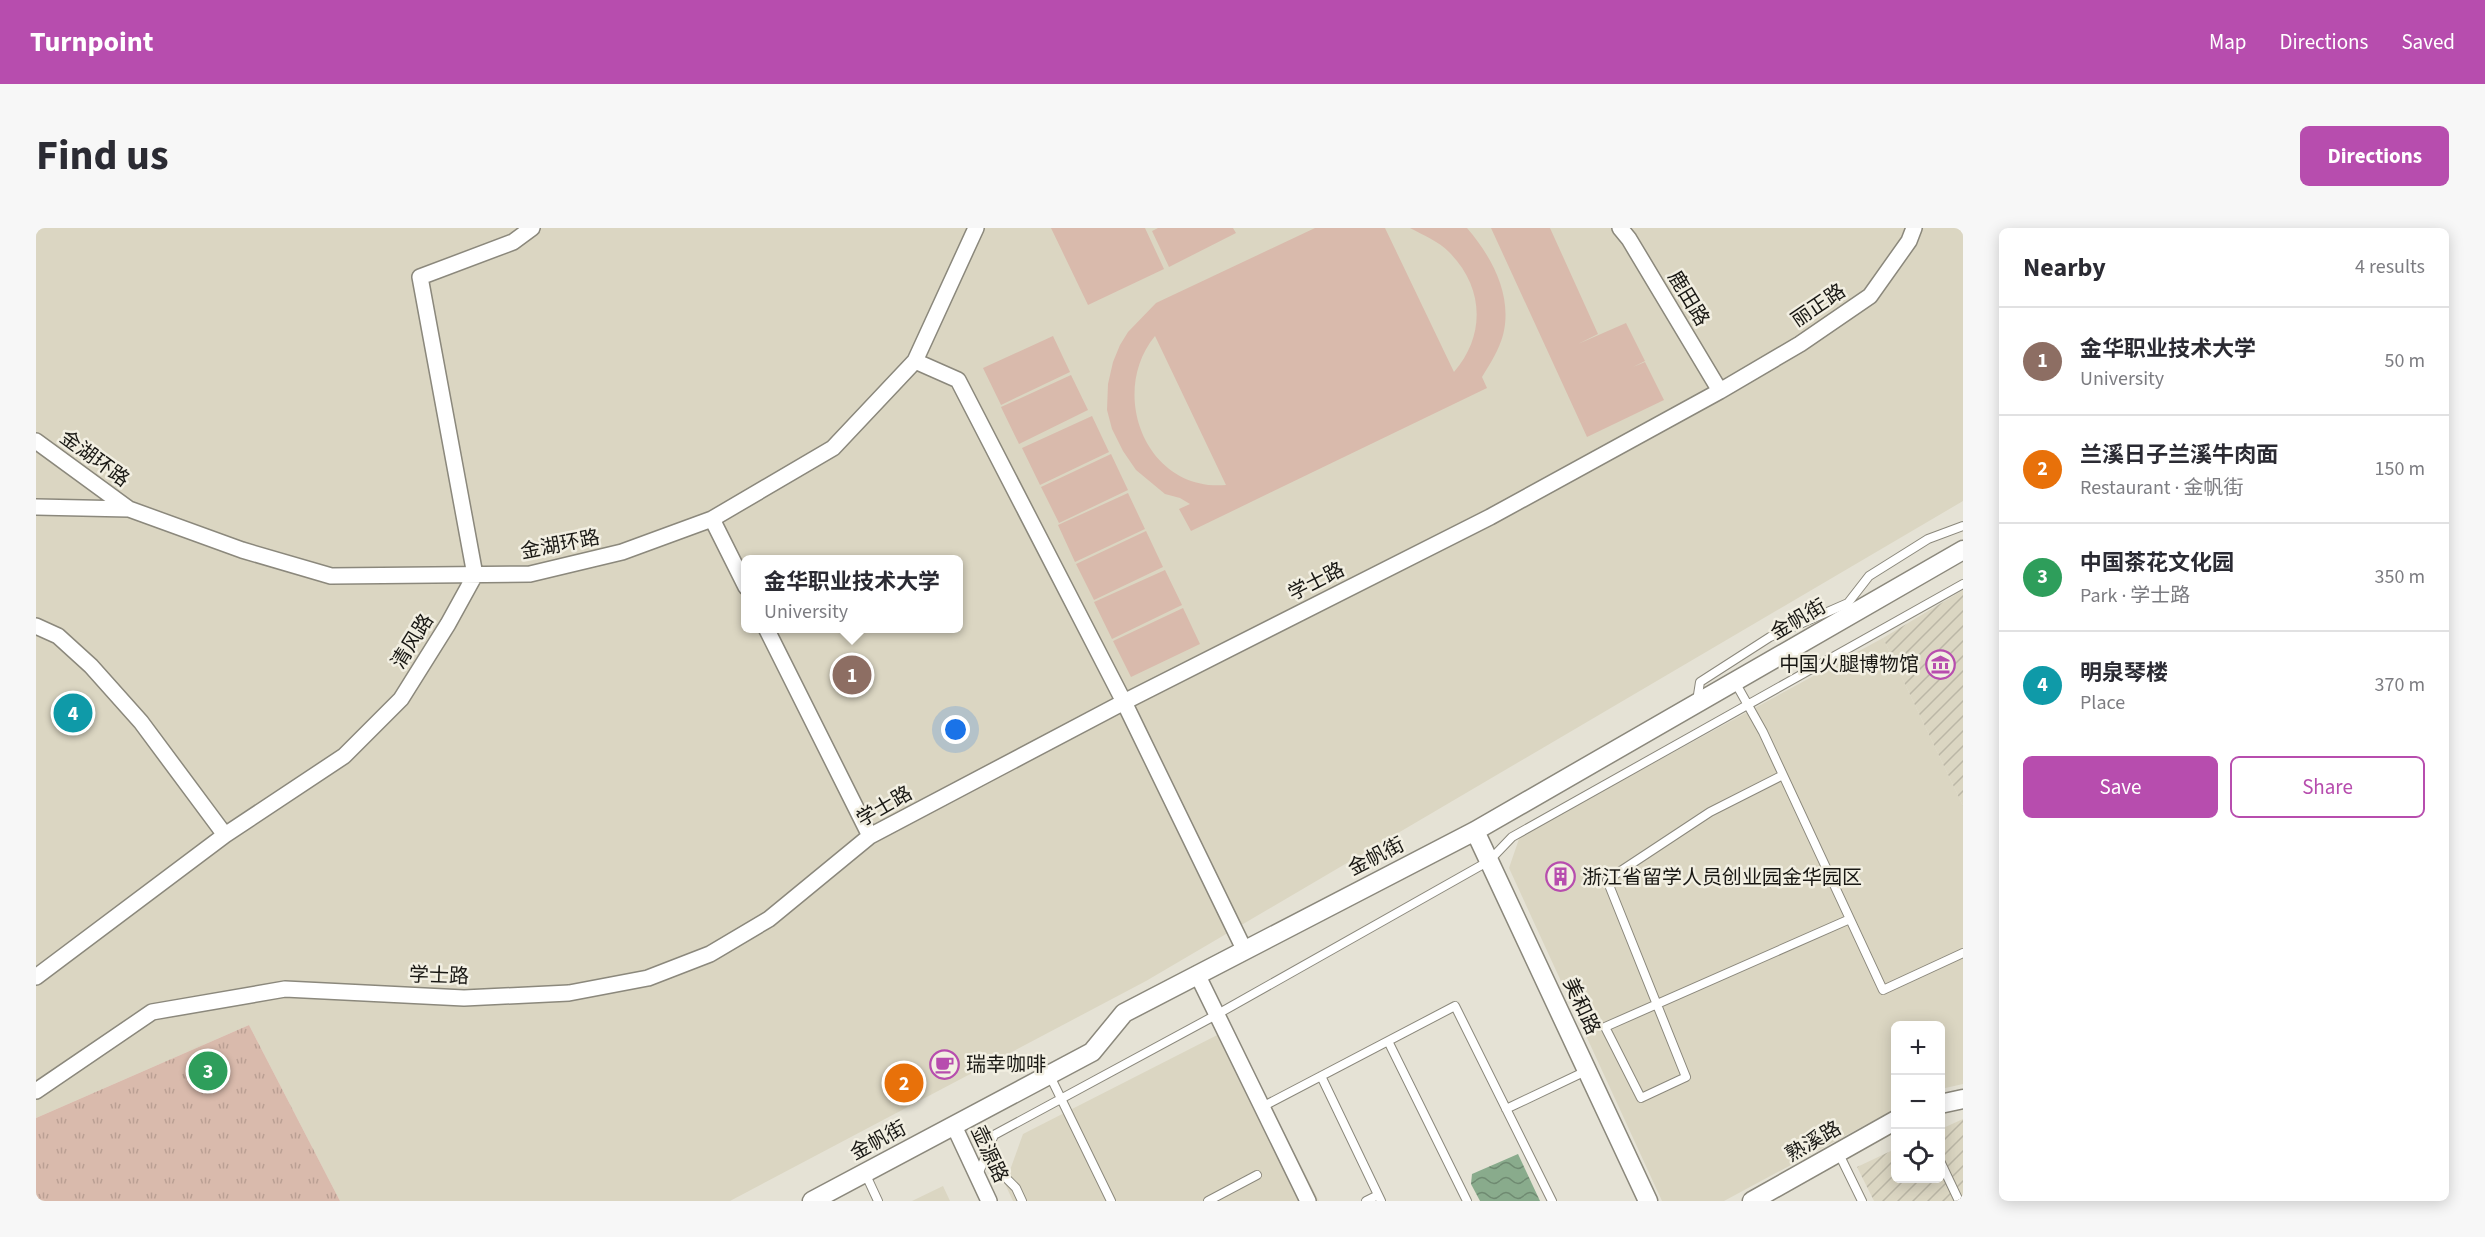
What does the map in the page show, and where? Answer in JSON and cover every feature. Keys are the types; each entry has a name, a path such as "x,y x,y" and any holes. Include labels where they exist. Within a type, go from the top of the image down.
{"street":[{"path":"475,575 420,277 513,242 532,228"},
{"name":"金湖环路","path":"36,441 129,509 242,550 331,576 530,574 622,552 711,519 832,448 915,361 976,228"},
{"name":"鹿田路","path":"1620,228 1629,239 1720,391"},
{"name":"丽正路","path":"1720,391 1800,344 1870,296 1910,241 1914,228"},
{"path":"915,361 958,380 1124,702 1244,949"},
{"name":"学士路","path":"36,1091 152,1012 285,989 464,998 569,993 648,978 710,954 769,919 870,836 1124,702 1479,522 1720,391"},
{"path":"36,507 129,509"},
{"path":"711,519 741,577"},
{"name":"金帆街","path":"817,1200 1092,1052 1124,1013 1475,831 1963,550"},
{"name":"清风路","path":"36,976 225,835 344,756 401,699 448,624 475,575"},
{"path":"36,626 58,636 91,666 120,698 141,722 225,835"},
{"path":"768,633 870,836"},
{"name":"美和路","path":"1475,831 1648,1201"},
{"path":"1197,974 1308,1201"},
{"path":"1945,1103 1963,1099"},
{"name":"熟溪路","path":"1752,1201 1891,1123"},
{"name":"壶源路","path":"954,1126 989,1201"}],"lane":[{"path":"1697,703 1700,682 1770,637 1848,603 1869,576 1928,538 1963,526"},
{"path":"977,1176 994,1135 1216,1015 1489,861 1512,837 1963,584"},
{"path":"1734,681 1783,775 1883,990 1963,953"},
{"path":"1783,775 1710,812 1607,880 1656,1005 1686,1077 1641,1098 1605,1027 1656,1005 1850,919"},
{"path":"1262,1107 1455,1006 1551,1201"},
{"path":"1388,1041 1467,1201"},
{"path":"1506,1109 1587,1071"},
{"path":"1049,1075 1111,1201"},
{"path":"1321,1076 1380,1198 1366,1201"},
{"path":"1839,1152 1862,1201"},
{"path":"985,1157 1016,1188 1022,1201"},
{"path":"1945,1170 1959,1201"},
{"path":"866,1173 878,1201"},
{"path":"1208,1201 1257,1175"}],"shaded area":[{"path":"36,228 1963,228 1963,501 1146,981 730,1201 340,1201 249,1025 36,1118"},
{"path":"1963,590 1963,806 1883,638"},
{"path":"1883,638 1963,806 1963,1084 1945,1088 1945,1021 1891,1021 1891,1111 1724,1201 1662,1201 1509,868 1520,836"},
{"path":"1231,1028 1319,1201 1013,1201 1005,1184 1023,1134"},
{"path":"1963,1119 1963,1201 1874,1201 1857,1167 1891,1151 1891,1183 1945,1183 1945,1127"},
{"path":"943,1186 950,1201 912,1201"}],"green space":[{"path":"1051,228 1145,228 1164,269 1088,305"},
{"path":"1158,228 1233,228 1236,233 1169,267 1152,231"},
{"path":"1315,228 1385,228 1454,372 1472,343 1477,311 1474,296 1469,280 1449,252 1435,241 1410,228 1467,228 1485,251 1498,278 1503,292 1505,320 1499,346 1482,377 1487,388 1191,531 1179,509 1190,504 1180,498 1165,494 1136,470 1112,429 1107,410 1108,384 1120,345 1128,332 1156,303","holes":["1155,336 1226,485 1198,483 1175,473 1156,456 1143,435 1136,410 1135,384 1141,359"]},
{"path":"1491,228 1550,228 1598,334 1578,344 1626,323 1645,361 1633,367 1645,362 1664,400 1587,437"},
{"path":"1053,336 1070,372 1001,405 983,368"},
{"path":"1071,375 1088,410 1019,444 1001,407"},
{"path":"1092,416 1109,452 1040,485 1022,448"},
{"path":"1111,454 1128,490 1059,523 1041,487"},
{"path":"1128,493 1145,529 1075,562 1058,525"},
{"path":"1146,531 1163,567 1094,600 1076,564"},
{"path":"1165,570 1182,605 1112,639 1094,602"},
{"path":"1183,608 1200,644 1131,677 1113,641"},
{"path":"249,1025 340,1201 36,1201 36,1118"}],"water":[{"path":"1518,1154 1540,1201 1480,1201 1471,1184 1472,1174"}],"place":[{"name":"中国火腿博物馆","path":"1940,664"},
{"name":"金华职业技术大学","path":"852,675"},
{"name":"明泉琴楼","path":"73,713"},
{"name":"浙江省留学人员创业园金华园区","path":"1561,877"},
{"name":"瑞幸咖啡","path":"945,1064"},
{"name":"中国茶花文化园","path":"208,1071"},
{"name":"兰溪日子兰溪牛肉面","path":"904,1083"}]}
